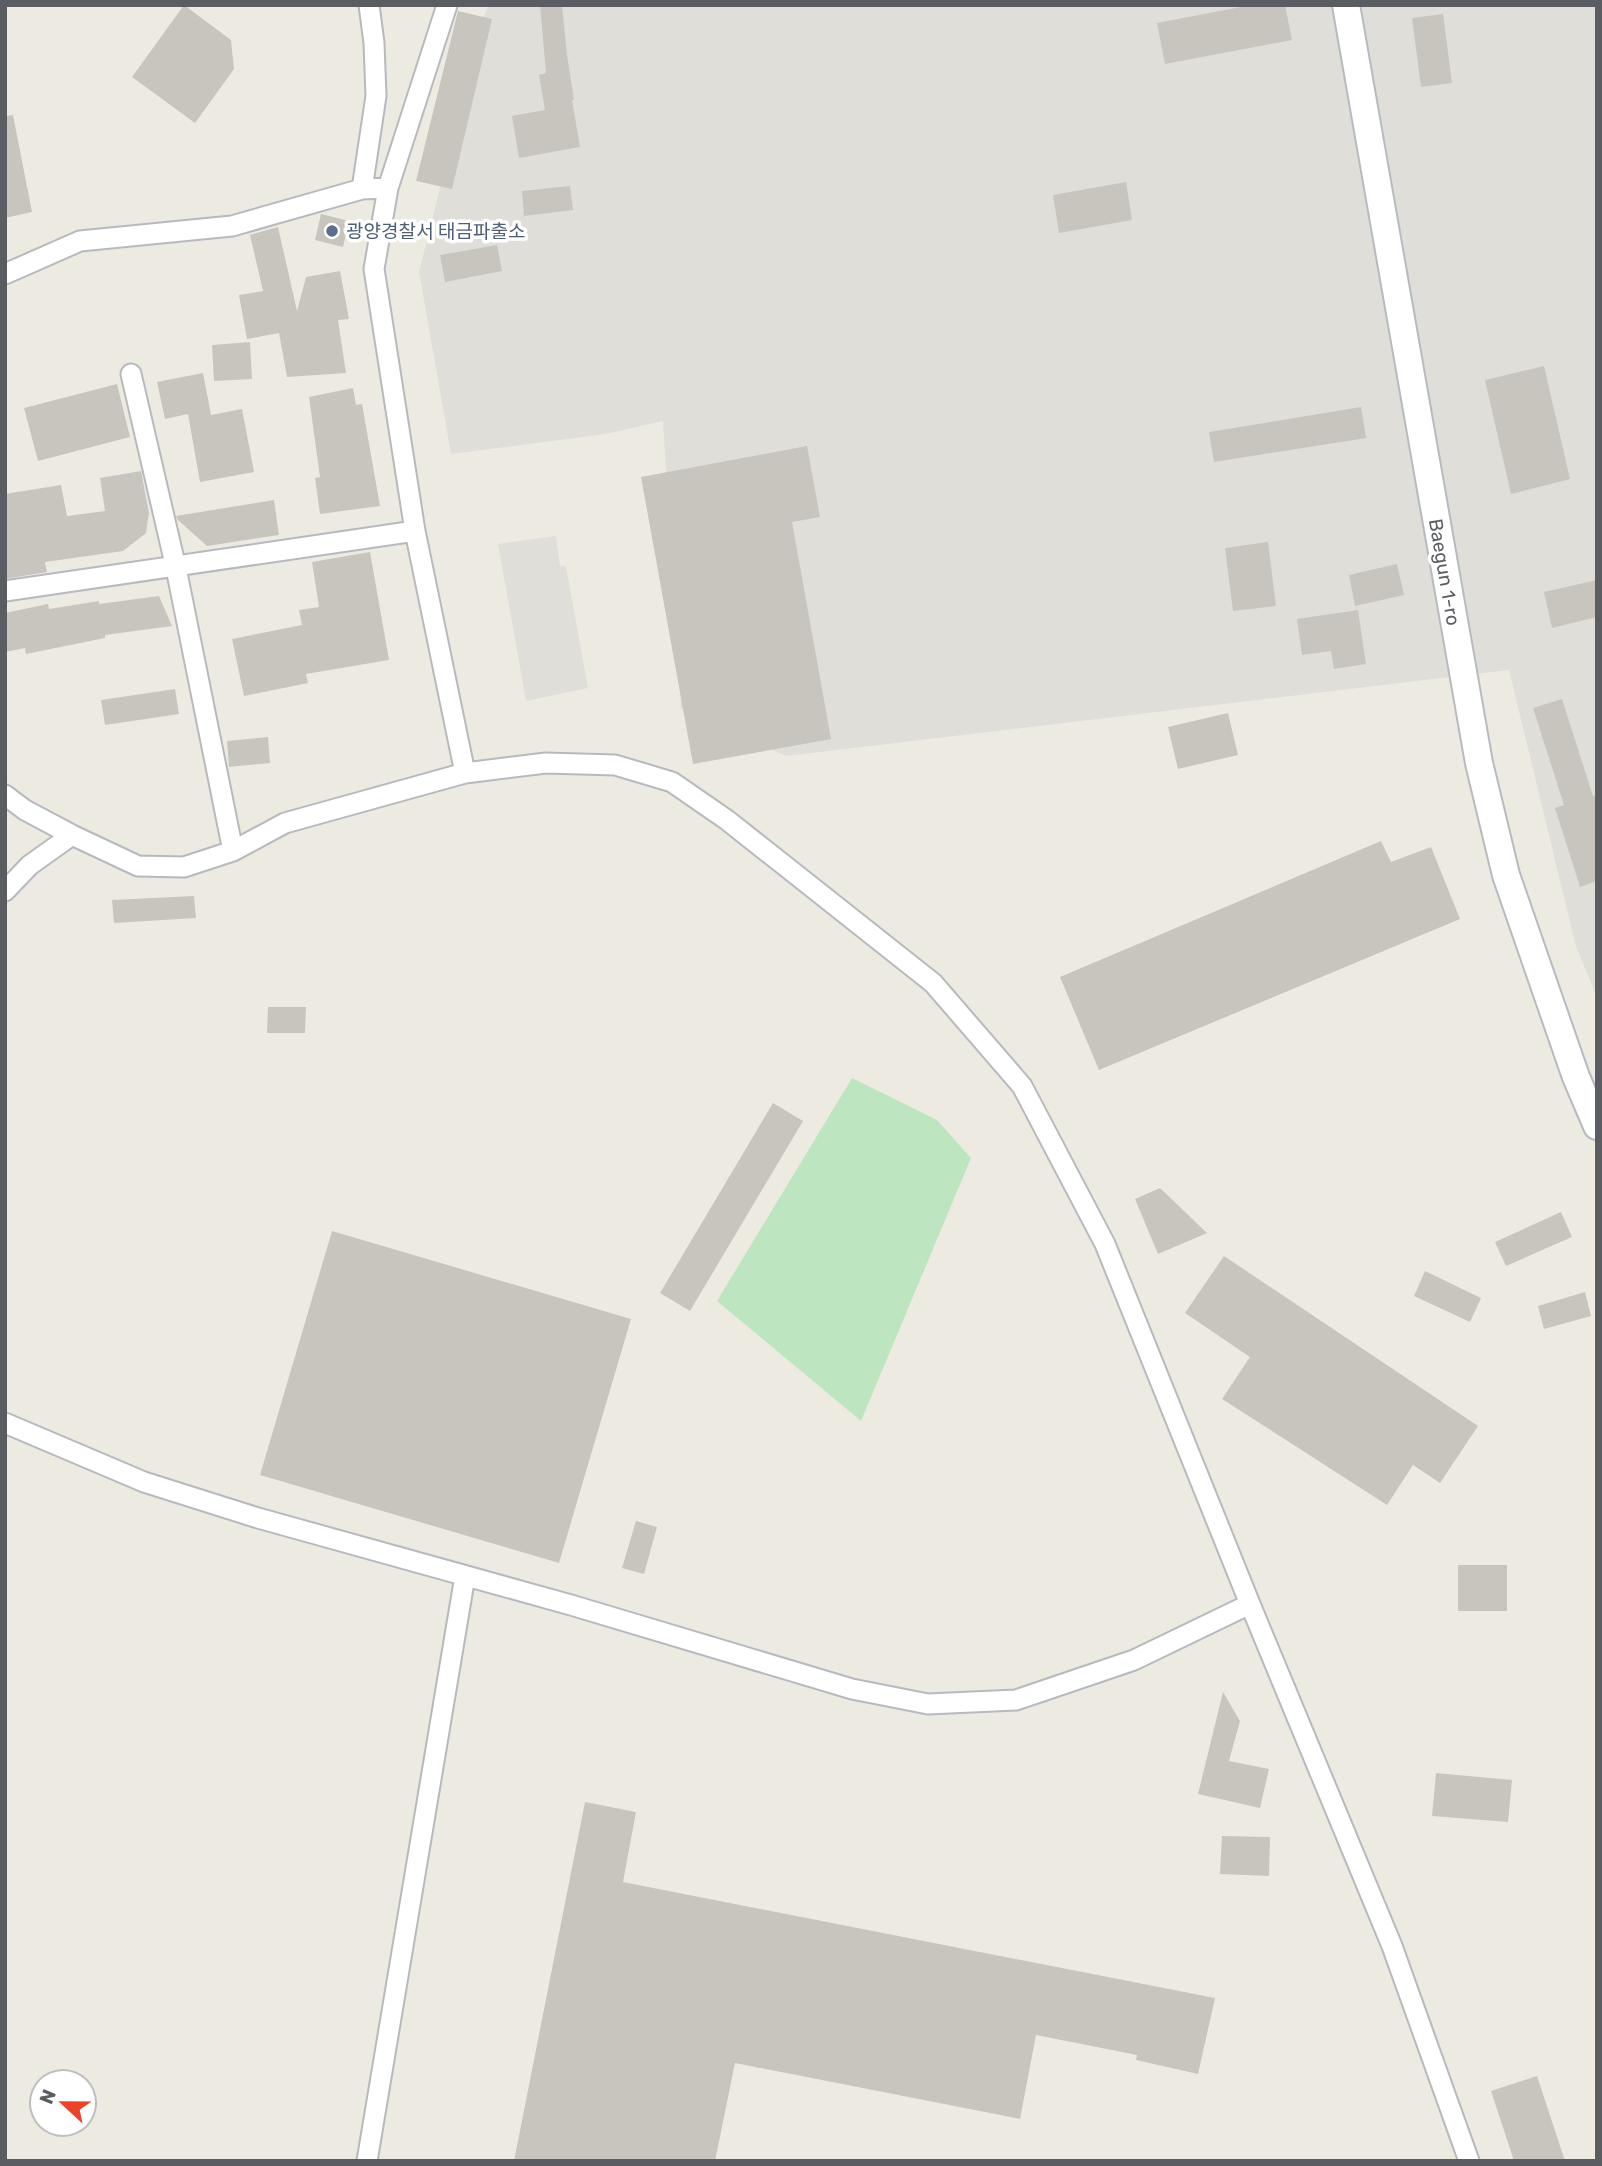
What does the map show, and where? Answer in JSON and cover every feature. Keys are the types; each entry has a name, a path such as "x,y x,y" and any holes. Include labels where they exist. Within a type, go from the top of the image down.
{"main road":[{"name":"Baegun 1-ro","path":"1346,5 1479,763 1506,875 1576,1077 1597,1126"}],"street":[{"path":"362,189 376,96 369,5"},
{"path":"447,5 388,188 374,270 415,531 465,773"},
{"path":"5,274 80,241 232,226 362,189 388,188"},
{"path":"131,374 176,568 233,851"},
{"path":"5,592 415,531"},
{"path":"5,795 25,810 138,866 184,867 233,851 285,823 465,773 546,762 615,765 672,782 727,820 933,983 1022,1086 1105,1244 1250,1604 1392,1945 1469,2161"},
{"path":"5,891 30,864 72,835"},
{"path":"5,1423 156,1486 258,1518 570,1605 852,1689 928,1704 1016,1700 1134,1660 1250,1604"},
{"path":"367,2161 465,1576"}],"shaded area":[{"path":"489,5 1597,5 1597,997 1576,947 1509,670 786,756 681,709 663,421 606,434 451,454 419,272 482,20"},
{"path":"556,536 560,566 566,566 588,688 526,701 498,544"}],"green space":[{"path":"852,1078 937,1120 971,1158 861,1421 717,1301"}],"building":[{"path":"184,5 231,40 234,69 195,123 132,77"},
{"path":"540,5 562,5 580,147 519,158 512,116 545,110 539,75 546,73"},
{"path":"1251,5 1285,5 1292,40 1165,64 1157,23"},
{"path":"458,11 492,19 452,189 416,181"},
{"path":"1443,14 1452,83 1421,87 1412,18"},
{"path":"13,115 32,212 5,218 5,116"},
{"path":"1126,182 1132,220 1059,233 1053,195"},
{"path":"570,186 573,210 524,216 522,191"},
{"name":"광양경찰서 태금파출소","path":"321,214 349,221 343,247 315,240"},
{"path":"278,227 297,311 306,277 340,271 349,319 338,320 346,373 287,377 279,333 247,339 239,295 263,291 250,235"},
{"path":"497,245 502,271 445,282 440,255"},
{"path":"250,342 252,379 214,381 212,345"},
{"path":"1544,366 1570,479 1511,494 1485,380"},
{"path":"203,373 211,415 242,409 254,472 200,482 188,414 165,419 157,382"},
{"path":"117,384 130,437 38,461 24,408"},
{"path":"353,388 356,405 362,404 380,506 320,514 315,478 320,477 309,397"},
{"path":"1361,407 1366,438 1214,462 1209,432"},
{"path":"807,446 820,517 792,522 831,739 693,764 641,477"},
{"path":"141,471 149,513 146,533 123,551 45,562 47,572 5,579 5,494 61,485 67,516 105,511 100,478"},
{"path":"274,500 279,535 207,546 176,516"},
{"path":"1268,542 1276,606 1233,611 1225,548"},
{"path":"370,552 389,660 306,674 308,683 244,696 232,639 302,625 299,610 319,607 312,562"},
{"path":"1397,564 1404,595 1355,606 1349,575"},
{"path":"1597,580 1597,617 1552,628 1544,592"},
{"path":"159,596 172,626 105,635 105,638 26,654 25,648 5,652 5,613 48,604 49,609"},
{"path":"1358,610 1366,664 1334,669 1331,651 1302,655 1297,619"},
{"path":"175,689 179,714 105,725 101,700"},
{"path":"1562,699 1593,796 1597,795 1597,881 1580,887 1555,808 1564,805 1533,708"},
{"path":"1228,713 1238,755 1178,769 1168,727"},
{"path":"268,737 270,763 229,767 227,741"},
{"path":"1381,841 1391,862 1431,847 1460,919 1099,1070 1060,977"},
{"path":"194,896 196,918 114,923 112,900"},
{"path":"268,1007 306,1007 305,1033 267,1033"},
{"path":"773,1103 803,1121 690,1311 660,1293"},
{"path":"1160,1188 1207,1233 1158,1254 1135,1199"},
{"path":"1561,1212 1572,1237 1506,1266 1495,1242"},
{"path":"332,1231 631,1319 559,1563 260,1475"},
{"path":"1224,1256 1478,1426 1440,1483 1413,1465 1387,1505 1222,1399 1250,1357 1185,1313"},
{"path":"1425,1271 1481,1298 1470,1322 1414,1296"},
{"path":"1585,1292 1591,1316 1544,1329 1538,1306"},
{"path":"636,1521 657,1527 644,1574 622,1568"},
{"path":"1458,1565 1507,1565 1507,1611 1458,1611"},
{"path":"1223,1692 1240,1721 1229,1761 1269,1769 1260,1808 1198,1794"},
{"path":"1436,1773 1512,1780 1508,1822 1432,1816"},
{"path":"585,1802 636,1812 623,1882 1215,1998 1198,2074 1136,2060 1137,2055 1036,2035 1020,2119 735,2063 715,2161 514,2161"},
{"path":"1222,1836 1270,1837 1269,1876 1220,1874"},
{"path":"1537,2076 1565,2161 1514,2161 1491,2091"}],"place":[{"name":"광양경찰서 태금파출소","path":"332,231"}]}
